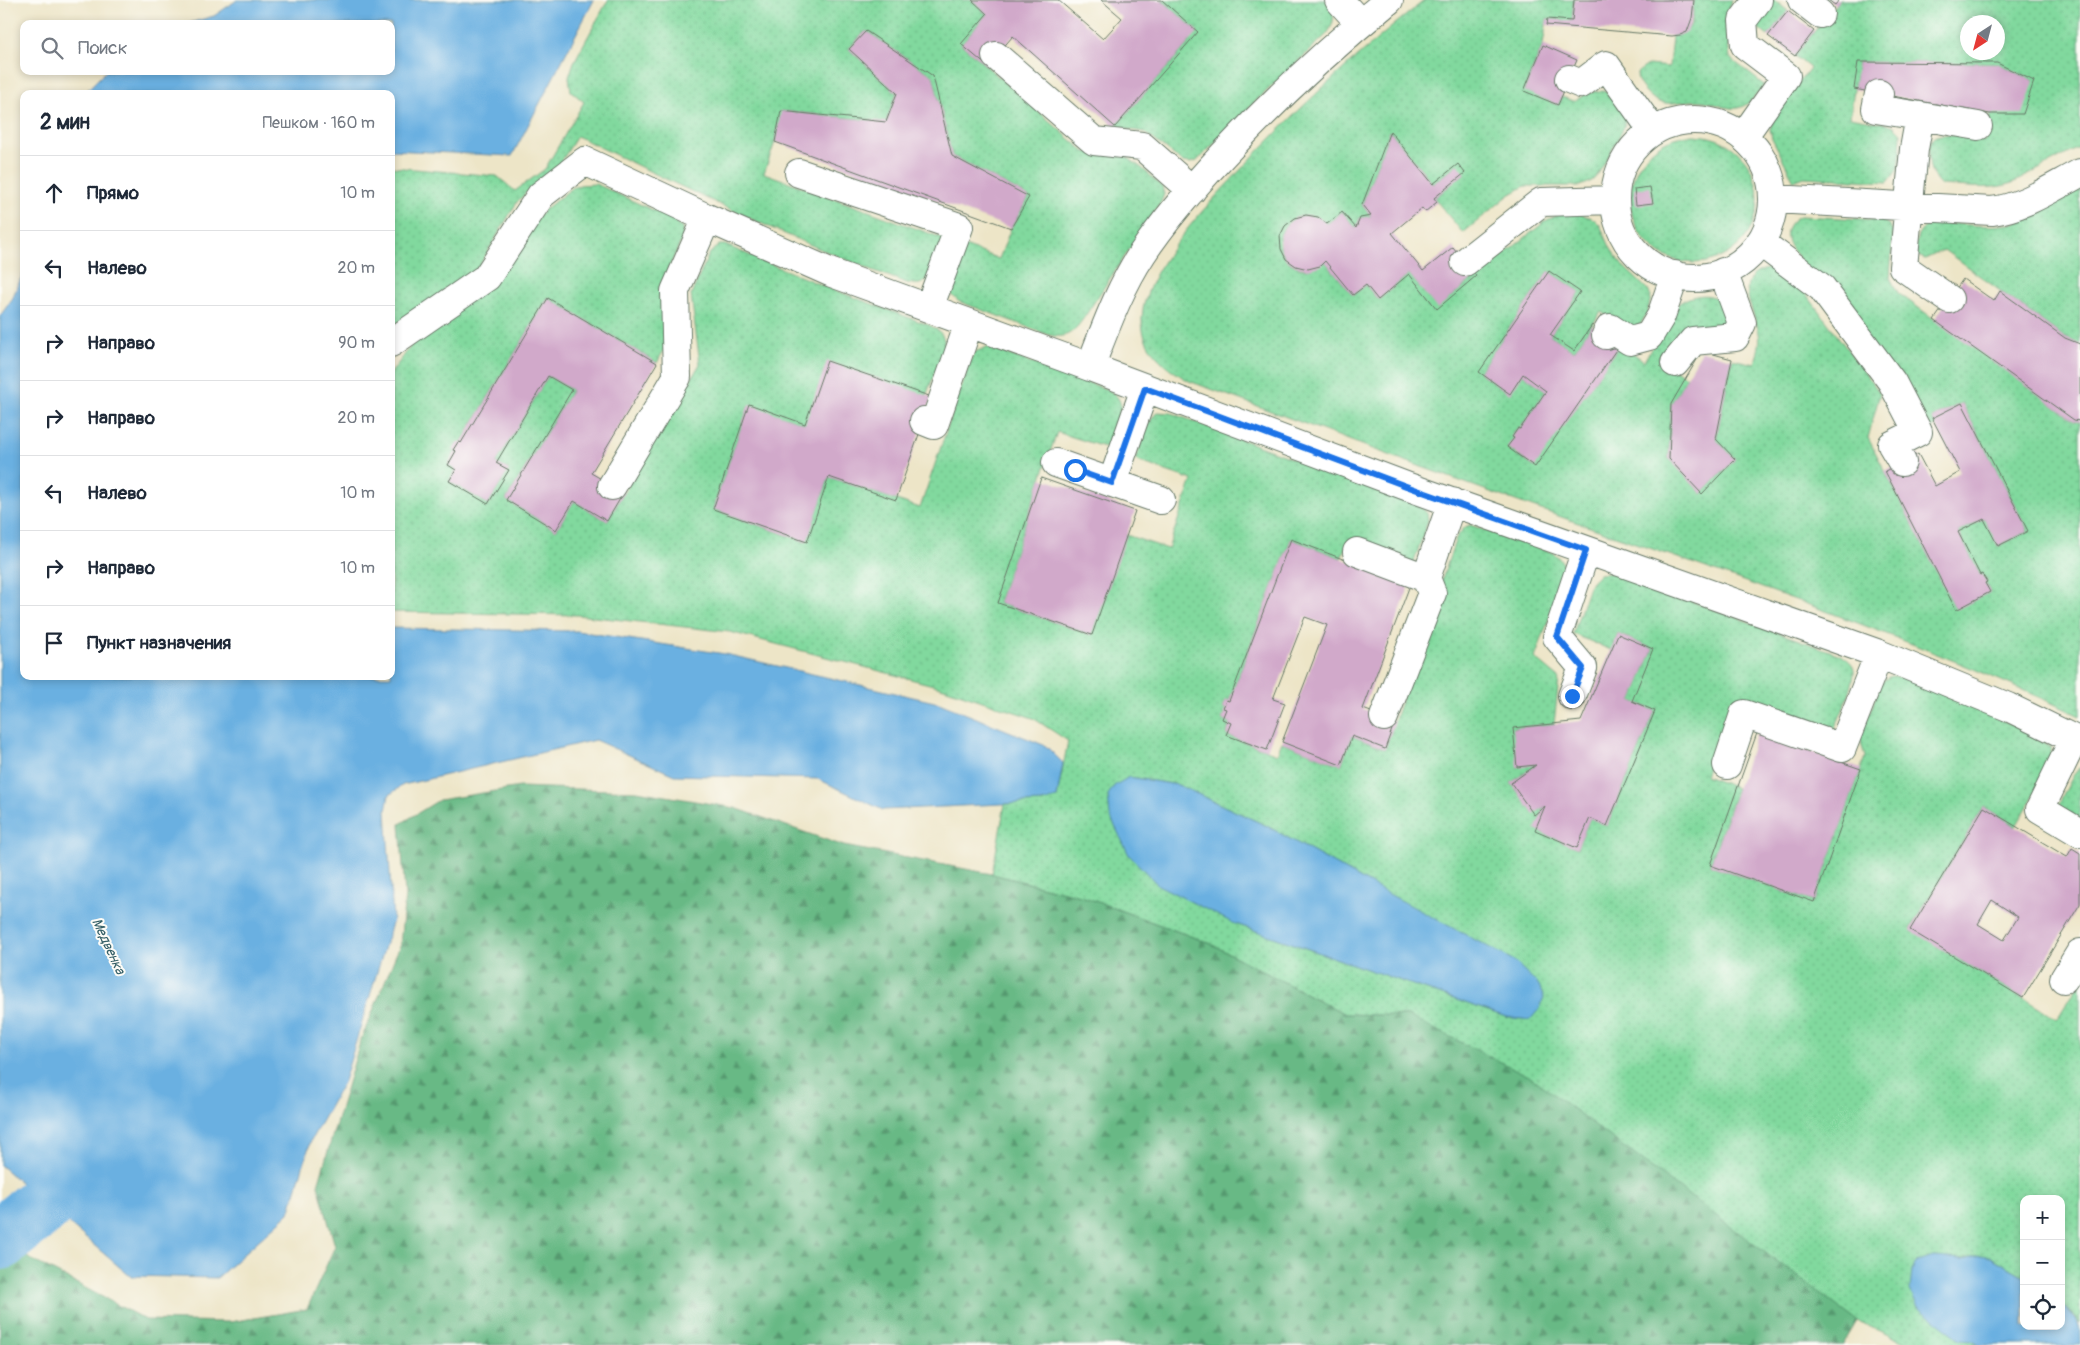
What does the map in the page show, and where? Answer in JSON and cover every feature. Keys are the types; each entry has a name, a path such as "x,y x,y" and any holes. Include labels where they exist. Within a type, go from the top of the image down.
{"street":[{"path":"1339,0 1360,23"},
{"path":"1090,367 1122,290 1141,255 1168,217 1262,114 1305,72 1389,0"},
{"path":"1743,137 1786,76 1775,54 1745,44 1743,20 1758,0"},
{"path":"996,56 1094,142 1142,146 1192,190"},
{"path":"1570,79 1581,84 1606,65 1653,131"},
{"path":"1879,94 1876,109 1978,126"},
{"path":"1920,116 1914,149 1903,267 1949,299"},
{"path":"1692,120 1713,122 1732,129 1743,137 1762,158 1770,177 1774,200 1771,218 1760,242 1752,253 1735,266 1723,272 1696,278 1676,275 1656,268 1639,256 1626,240 1618,221 1615,200 1617,179 1624,160 1637,144 1653,131 1672,123 1692,120"},
{"path":"395,340 487,277 540,195 585,161 707,218 832,273 1452,502 1879,654 2008,707 2077,740 2040,809 2080,833"},
{"path":"799,173 959,227 929,308"},
{"path":"1774,200 1992,211 2008,209 2022,204 2080,173"},
{"path":"1465,262 1541,202 1615,200"},
{"path":"612,486 677,377 675,291 707,218"},
{"path":"1760,242 1822,288 1892,382 1918,432 1892,445 1902,462"},
{"path":"1675,363 1693,340 1717,347 1735,337 1742,324 1723,272"},
{"path":"1606,335 1610,328 1630,341 1649,336 1661,316 1676,275"},
{"path":"924,421 934,425 969,323"},
{"path":"1112,483 1145,388"},
{"path":"1056,463 1161,500"},
{"path":"1384,717 1432,593 1426,578 1452,502"},
{"path":"1572,696 1592,672 1557,637 1586,550"},
{"path":"1357,552 1426,578"},
{"path":"1727,765 1744,714 1842,748 1879,654"},
{"path":"2064,980 2080,953"}],"green space":[{"path":"608,0 972,0 987,14 961,44 1085,152 1127,157 1162,187 1164,194 1161,202 1083,319 1069,334 1060,336 1049,335 958,301 952,295 951,287 965,246 999,259 1011,228 1029,197 952,156 933,76 866,31 849,49 897,93 886,122 782,111 775,142 764,173 945,239 933,269 923,283 907,283 823,250 700,195 577,136 559,165 517,202 478,268 395,324 395,167 497,176 515,191 545,169 584,102 571,91 569,77 574,62"},
{"path":"1162,0 1326,0 1333,13 1333,21 1327,34 1253,104 1197,161 1190,163 1183,162 1144,132 1115,127 1198,32"},
{"path":"1425,0 1574,0 1572,21 1547,19 1543,45 1524,90 1558,105 1562,97 1573,101 1585,95 1603,91 1610,94 1621,107 1625,120 1624,128 1597,175 1589,182 1577,186 1525,186 1509,195 1463,233 1434,198 1465,173 1457,164 1433,184 1390,131 1362,205 1371,216 1360,218 1356,228 1342,212 1327,224 1314,217 1303,216 1293,219 1285,226 1281,235 1280,245 1283,255 1292,264 1305,269 1312,268 1325,261 1353,295 1366,285 1378,300 1409,274 1437,308 1547,220 1560,214 1578,213 1594,219 1600,225 1611,249 1622,265 1648,290 1651,296 1648,311 1639,327 1626,328 1601,312 1574,351 1550,335 1580,292 1549,271 1479,372 1509,393 1523,374 1546,391 1520,429 1518,428 1512,436 1514,438 1507,448 1534,467 1620,344 1644,361 1677,305 1692,297 1711,296 1721,302 1729,320 1719,326 1693,326 1681,331 1671,341 1659,361 1687,377 1671,404 1669,459 1702,494 1735,459 1716,439 1732,359 1755,364 1760,341 1750,303 1748,285 1752,277 1760,271 1773,268 1798,283 1880,393 1868,438 1956,609 1990,592 1985,583 1987,582 1982,574 1980,575 1958,532 1984,519 1999,546 2028,531 1962,403 1932,418 1936,426 1930,429 1792,250 1787,240 1787,230 1791,222 1800,216 1882,220 1890,226 1893,232 1890,278 1898,293 2074,420 2080,421 2080,716 1890,635 1189,381 1171,370 1156,356 1150,348 1143,329 1142,318 1145,300 1152,282 1176,244 1218,194 1300,109 1374,42"},
{"path":"1694,0 1732,0 1725,21 1730,58 1764,85 1753,99 1742,107 1730,108 1704,101 1663,103 1649,95 1638,81 1638,72 1648,65 1669,67 1672,36 1679,35 1689,28"},
{"path":"1770,0 1774,0 1788,11 1768,36 1752,23"},
{"path":"1839,0 2080,0 2080,147 2013,183 1995,187 1941,185 1934,176 1930,166 1929,151 1932,139 1936,136 1949,135 1985,141 1990,114 2034,81 1997,63 1858,62 1850,117 1889,124 1901,133 1898,169 1888,182 1804,177 1794,181 1772,138 1770,129 1776,112 1810,68 1795,56"},
{"path":"1694,135 1718,140 1739,154 1753,175 1758,199 1753,223 1739,244 1718,258 1694,263 1670,258 1649,244 1635,223 1630,199 1635,175 1649,154 1670,140"},
{"path":"596,184 672,219 682,228 683,235 660,288 666,346 657,363 548,298 461,443 458,442 454,450 456,451 448,465 456,470 450,482 488,504 509,470 496,463 548,376 572,390 506,500 556,530 574,501 607,521 700,364 691,295 709,254 719,245 725,245 826,287 929,325 936,329 943,337 944,349 926,396 805,424 749,405 713,509 806,542 829,477 920,508 971,359 975,352 987,347 1106,389 1116,395 1121,406 1107,448 1057,432 998,603 1092,635 1126,535 1168,549 1192,480 1135,460 1148,424 1157,412 1171,413 1421,507 1427,513 1428,520 1413,565 1348,541 1341,558 1291,539 1229,701 1226,700 1223,708 1226,709 1222,719 1231,723 1226,735 1277,754 1282,742 1341,765 1352,736 1385,749 1456,538 1465,527 1470,525 1551,552 1563,564 1564,576 1535,658 1559,678 1554,724 1513,728 1536,765 1511,783 1534,814 1545,806 1536,830 1577,848 1590,818 1607,826 1655,711 1632,701 1653,649 1618,634 1611,650 1573,634 1589,586 1599,574 1612,573 1838,654 1849,660 1853,666 1854,672 1851,689 1833,733 1733,698 1705,776 1737,788 1710,865 1814,902 1865,757 1860,738 1881,683 1887,678 1894,676 1924,686 2002,720 2042,741 2050,747 2051,754 2044,775 2016,826 1984,807 1910,929 2057,1019 2080,982 2080,1323 2065,1308 2065,1195 2020,1195 2020,1274 1991,1257 1981,1255 1954,1260 1933,1257 1972,1340 1978,1345 1911,1345 1857,1321 1408,1016 1345,1014 1209,943 1084,897 992,874 1005,804 1042,802 1057,797 1068,741 1033,718 941,687 730,632 577,615 395,612 395,368 414,342 543,211 572,188 580,185","holes":["1129,777 1178,785 1267,826 1372,885 1530,1020 1506,1017 1233,923"]},
{"path":"2080,190 2080,344 2065,338 1944,250 1925,259 1918,256 1916,250 1917,239 1926,226 1936,222 1982,226 2019,222"},
{"path":"2080,767 2080,819 2058,806 2073,776"},
{"path":"520,787 637,791 735,808 844,846 992,874 1084,897 1209,943 1345,1014 1408,1016 1529,1076 1857,1321 1843,1345 0,1345 0,1243 146,1320 230,1322 307,1309 335,1246 318,1185 360,1042 400,945 405,895 400,824 439,800"}],"water":[{"path":"237,0 594,0 512,156 395,150 395,90 89,90 102,75 395,75 395,20 200,20 214,16"},
{"path":"20,280 20,680 395,680 395,628 577,631 725,654 939,703 1046,746 1063,763 1057,798 1042,802 883,810 818,779 674,775 595,740 403,785 389,795 386,811 393,920 344,1081 311,1140 289,1213 217,1278 130,1276 0,1165 0,316 12,299"},
{"path":"1129,777 1178,785 1267,826 1372,885 1513,960 1539,985 1544,998 1540,1008 1530,1020 1506,1017 1233,923 1158,885 1129,855 1110,816 1108,795 1114,786"},
{"path":"1981,1255 1991,1257 2020,1274 2020,1330 2065,1330 2065,1308 2078,1322 2080,1345 1978,1345 1972,1340 1960,1339 1918,1307 1910,1290 1912,1270 1916,1263 1933,1257 1963,1259"}],"building":[{"path":"972,0 1058,0 1103,39 1122,18 1101,0 1162,0 1198,32 1115,127 1013,36 987,66 961,44 987,14"},
{"path":"1574,0 1694,0 1692,18 1687,32 1680,35 1672,36 1546,25 1547,19 1572,21"},
{"path":"1828,0 1839,0 1835,5"},
{"path":"1788,11 1814,31 1795,56 1768,36"},
{"path":"866,31 933,76 952,156 1029,197 1011,228 775,142 781,111 886,122 897,93 849,49"},
{"path":"1543,45 1577,60 1558,105 1524,91"},
{"path":"1858,62 1997,63 2034,81 2023,114 1990,114 1854,89"},
{"path":"1390,131 1433,184 1458,164 1465,173 1434,198 1437,202 1425,212 1422,208 1392,233 1423,271 1453,247 1476,276 1437,309 1409,274 1378,300 1366,285 1353,295 1325,261 1320,266 1308,269 1296,266 1286,259 1281,249 1280,236 1285,226 1295,218 1306,215 1318,217 1327,224 1342,212 1356,228 1360,218 1371,216 1362,205"},
{"path":"1650,187 1653,203 1636,205 1634,189"},
{"path":"1549,271 1580,292 1550,335 1574,351 1592,325 1620,344 1535,467 1507,447 1514,438 1512,437 1518,428 1520,429 1546,391 1523,374 1510,394 1479,372"},
{"path":"1963,279 1994,301 2000,291 2065,338 2080,344 2080,421 2074,420 1934,320"},
{"path":"548,298 657,363 591,473 624,492 607,521 574,501 556,530 506,500 572,390 548,376 496,463 509,470 488,504 449,481 456,470 448,465 456,451 453,450 458,442 461,443"},
{"path":"1702,351 1732,359 1716,439 1735,459 1702,494 1669,459 1671,404"},
{"path":"827,361 932,397 896,500 829,477 807,542 713,509 749,404 805,424"},
{"path":"1962,403 2028,531 1998,546 1984,519 1958,532 1980,575 1982,574 1987,582 1985,583 1990,592 1956,610 1885,471 1918,454 1935,486 1960,472 1932,418"},
{"path":"1041,478 1135,511 1092,635 998,603"},
{"path":"1291,539 1410,585 1363,709 1395,721 1385,749 1352,736 1341,765 1282,742 1327,625 1305,617 1273,699 1285,703 1267,750 1226,735 1231,723 1222,719 1226,709 1223,708 1226,700 1229,701"},
{"path":"1618,634 1653,649 1632,701 1655,711 1607,826 1590,818 1577,848 1535,830 1545,806 1534,815 1511,783 1536,765 1517,767 1513,728 1581,721"},
{"path":"1757,733 1861,769 1814,902 1710,865"},
{"path":"1984,807 2067,857 2072,848 2080,853 2080,904 2023,998 1910,930","holes":["1992,900 2018,917 2004,940 1978,924"]}],"waterway":[{"name":"Медвенка","path":"0,1239 45,1203 88,1155 94,1134"}],"route":[{"path":"1075,470 1112,483 1145,388 1406,486 1586,550 1557,637 1583,668 1572,696"}]}
